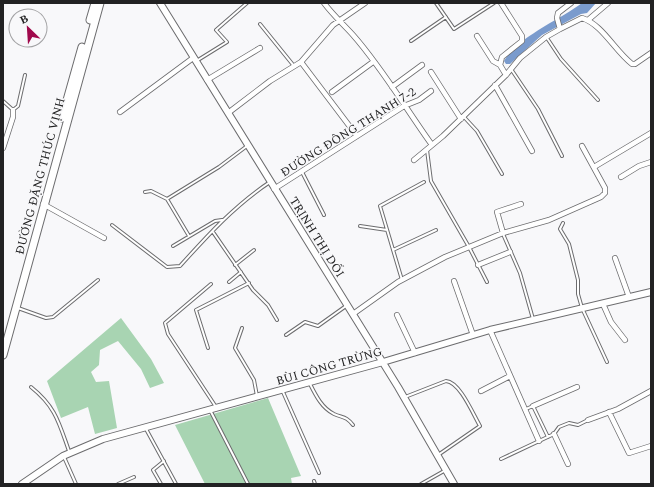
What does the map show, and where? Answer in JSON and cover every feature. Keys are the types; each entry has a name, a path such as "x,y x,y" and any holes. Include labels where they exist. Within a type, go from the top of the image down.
{"main road":[{"name":"ĐƯỜNG ĐẶNG THÚC VỊNH","path":"3,339 73,78 95,3"},
{"name":"ĐƯỜNG ĐẶNG THÚC VỊNH","path":"3,355 43,204 100,3"}],"street":[{"name":"TRỊNH THỊ DỐI","path":"160,3 346,305 405,397 454,484"},
{"path":"324,3 338,21 353,35 392,87 432,145"},
{"path":"228,113 270,81 295,67 338,21 365,3"},
{"path":"500,65 502,58 522,41 522,36 501,3"},
{"path":"560,27 557,18 560,10 571,3"},
{"path":"588,20 608,3"},
{"path":"414,160 462,118 506,75 510,68 546,36 560,27 582,18 588,20 604,33 617,50 632,64 635,64 651,54"},
{"path":"477,36 493,61 500,65 506,75"},
{"path":"207,80 260,48"},
{"path":"120,112 194,60"},
{"path":"301,62 357,136"},
{"path":"332,92 373,62"},
{"path":"392,87 422,65"},
{"path":"431,72 462,118"},
{"path":"495,85 532,151"},
{"name":"ĐƯỜNG ĐÔNG THẠNH 7-2","path":"274,189 404,106 420,100 431,91"},
{"path":"3,148 13,117 13,110"},
{"path":"594,167 651,133"},
{"path":"353,314 402,280 445,257 503,233 549,220 600,197 605,193 605,188 582,146"},
{"path":"621,177 639,166 651,162"},
{"path":"43,204 104,238"},
{"path":"503,233 497,212 521,204"},
{"path":"478,265 510,252"},
{"path":"615,258 629,297"},
{"path":"454,281 474,335"},
{"name":"BÙI CÔNG TRỪNG","path":"22,484 69,452 103,439 216,407 282,391 490,330 651,292"},
{"path":"603,304 611,322 625,340"},
{"path":"397,315 415,353"},
{"path":"490,330 539,441"},
{"path":"480,391 510,376"},
{"path":"533,406 577,387"},
{"path":"588,420 609,412 651,391"},
{"path":"609,412 629,453 651,446"},
{"path":"554,434 568,464"}],"lane":[{"path":"194,60 227,42 216,30 247,3"},
{"path":"436,3 454,29 494,3"},
{"path":"411,41 446,17"},
{"path":"260,24 295,67"},
{"path":"546,36 561,59 598,100"},
{"path":"510,68 538,109 562,156"},
{"path":"3,101 13,110 18,106 25,75"},
{"path":"462,118 477,131 502,174"},
{"path":"167,199 219,167 248,145"},
{"path":"427,150 431,181 469,247 487,282"},
{"path":"302,171 324,215"},
{"path":"112,225 169,268 180,266 213,232 222,220 251,195 270,182"},
{"path":"402,280 380,206 424,182"},
{"path":"144,192 151,191 167,199 189,236"},
{"path":"173,246 215,220 222,220"},
{"path":"563,223 560,229 570,249 578,280 578,294 582,308 607,362"},
{"path":"360,226 387,230"},
{"path":"393,250 436,230"},
{"path":"213,232 253,290 268,305 277,320"},
{"path":"503,233 520,273 533,320"},
{"path":"235,265 254,250"},
{"path":"229,282 241,272"},
{"path":"16,307 46,318 53,317 98,280"},
{"path":"208,348 196,310 249,283"},
{"path":"211,284 166,323 168,334 216,407"},
{"path":"286,335 306,322 318,326 346,305"},
{"path":"242,328 235,348 254,380 257,397"},
{"path":"405,397 446,381 450,382 457,386 480,426 437,455"},
{"path":"310,383 318,400 326,409 334,414 347,418 353,425"},
{"path":"31,387 45,398 56,416 69,452"},
{"path":"282,391 319,473"},
{"path":"525,410 533,406 548,437"},
{"path":"210,409 248,484"},
{"path":"501,459 554,434 559,427 569,423 578,425 588,420"},
{"path":"146,428 176,484"},
{"path":"63,456 76,484"},
{"path":"161,484 153,470 164,461"},
{"path":"421,484 445,470"},
{"path":"118,484 134,477"}],"green space":[{"path":"121,318 151,359 164,383 150,388 141,369 118,341 100,350 99,365 91,372 96,382 109,381 117,428 95,434 88,407 61,418 47,381"},
{"path":"268,398 301,476 291,478 292,484 205,484 175,425"}],"water":[{"path":"582,3 596,3 587,13 581,14 542,35 510,64 506,64 504,61 518,44"}]}
